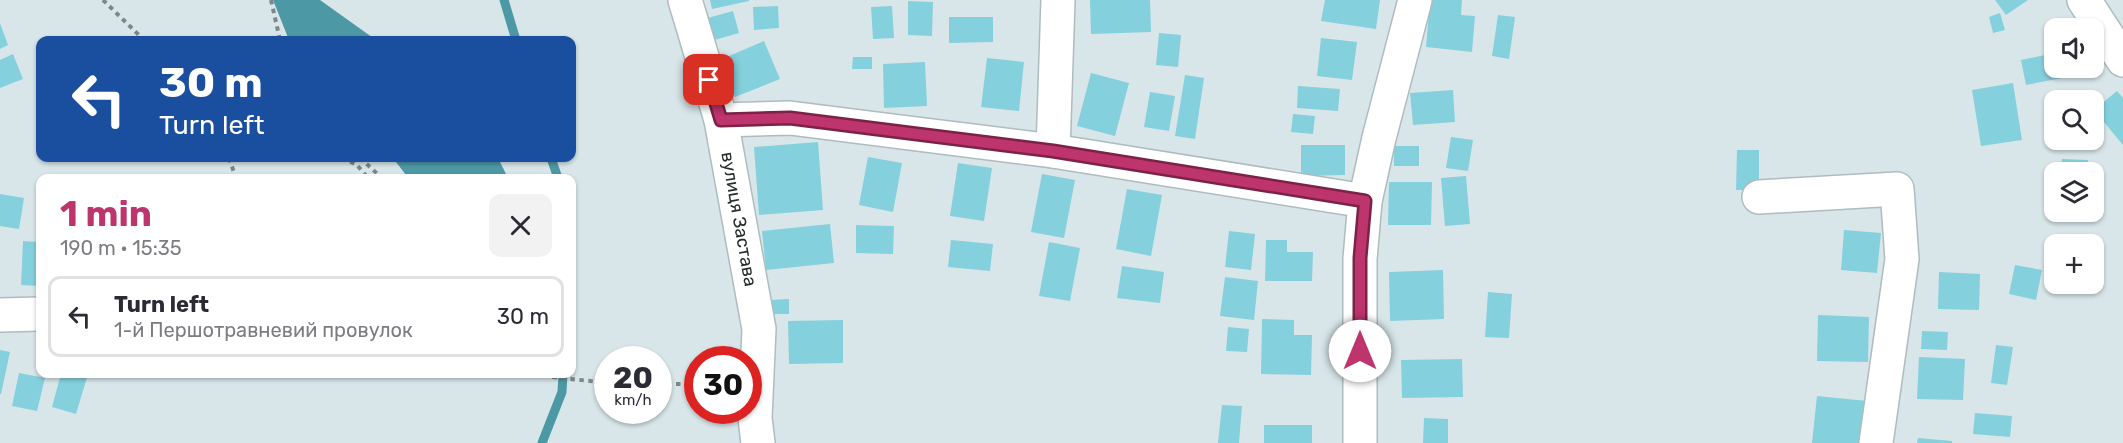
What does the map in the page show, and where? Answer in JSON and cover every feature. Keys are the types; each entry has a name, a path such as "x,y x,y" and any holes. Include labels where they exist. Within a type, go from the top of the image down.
{"street":[{"name":"вулиця Застава","path":"685,0 721,120 759,329 755,418 758,443"},
{"path":"1053,151 1058,0"},
{"path":"1360,443 1360,258 1365,201 1415,0"},
{"path":"2084,0 2123,60"},
{"path":"721,120 790,118 1053,151 1365,201"},
{"path":"1759,197 1897,189 1902,259 1876,443"},
{"path":"0,315 36,314"}],"path":[{"path":"103,0 140,36"},
{"path":"271,0 279,36"},
{"path":"351,162 357,165 365,174"},
{"path":"364,162 378,174"},
{"path":"566,378 594,381"}],"water":[{"path":"273,0 320,0 370,36 287,36"},
{"path":"396,162 500,162 506,174 405,174"}],"building":[{"path":"710,0 749,0 749,1 712,9"},
{"path":"1090,0 1150,0 1151,32 1091,34"},
{"path":"1325,0 1380,0 1376,29 1321,21"},
{"path":"1430,0 1462,0 1461,15 1475,16 1472,52 1426,47"},
{"path":"1995,0 2028,0 2006,15"},
{"path":"908,1 933,2 932,36 908,35"},
{"path":"778,6 779,28 754,30 753,7"},
{"path":"892,6 894,38 873,39 871,7"},
{"path":"733,11 739,33 711,41 704,19"},
{"path":"2000,13 2005,30 1993,33 1989,17"},
{"path":"1498,15 1515,17 1509,59 1492,56"},
{"path":"949,17 993,17 993,42 949,43"},
{"path":"0,23 8,45 0,49"},
{"path":"1159,33 1181,35 1178,67 1156,65"},
{"path":"1321,38 1357,42 1352,80 1317,76"},
{"path":"764,41 780,79 735,97 720,60"},
{"path":"13,54 23,79 0,88 0,60"},
{"path":"2044,55 2044,78 2062,78 2026,85 2021,60"},
{"path":"853,57 872,57 872,69 852,69"},
{"path":"987,58 1024,62 1019,111 981,107"},
{"path":"925,62 927,106 884,108 883,64"},
{"path":"1091,73 1129,83 1115,136 1077,126"},
{"path":"1185,75 1204,78 1195,139 1175,136"},
{"path":"2013,83 2022,140 1981,146 1972,90"},
{"path":"1298,86 1340,89 1338,111 1297,108"},
{"path":"1453,90 1455,122 1413,125 1410,93"},
{"path":"2117,91 2123,98 2123,145 2104,122 2104,102"},
{"path":"1150,92 1175,96 1169,131 1144,127"},
{"path":"1293,114 1315,116 1313,134 1291,132"},
{"path":"1451,137 1473,140 1468,171 1446,168"},
{"path":"818,142 823,210 759,215 754,147"},
{"path":"1301,145 1345,145 1345,175 1301,176"},
{"path":"1394,146 1419,146 1419,166 1394,166"},
{"path":"1737,150 1759,150 1759,190 1736,190"},
{"path":"868,157 902,163 893,212 859,205"},
{"path":"2062,159 2088,160 2088,162 2062,162"},
{"path":"958,163 992,168 984,221 950,216"},
{"path":"1042,174 1075,180 1064,238 1031,232"},
{"path":"1466,176 1470,224 1445,226 1441,178"},
{"path":"1389,182 1432,182 1431,225 1388,225"},
{"path":"1127,189 1162,195 1151,256 1116,249"},
{"path":"0,194 24,198 19,229 0,226"},
{"path":"830,224 834,263 766,270 762,231"},
{"path":"856,225 894,226 893,254 856,253"},
{"path":"1844,230 1881,233 1877,273 1841,270"},
{"path":"1229,231 1255,234 1251,270 1225,267"},
{"path":"951,240 993,244 990,271 948,267"},
{"path":"1266,240 1287,240 1287,252 1313,252 1312,281 1265,281"},
{"path":"23,241 36,242 36,286 21,285"},
{"path":"1049,242 1080,248 1070,301 1039,296"},
{"path":"2015,265 2042,270 2036,300 2009,294"},
{"path":"1122,266 1164,272 1160,303 1117,298"},
{"path":"1443,270 1444,319 1390,321 1389,272"},
{"path":"1939,272 1980,274 1979,310 1938,309"},
{"path":"1225,277 1258,281 1254,320 1220,316"},
{"path":"1488,292 1512,294 1509,338 1485,337"},
{"path":"789,299 789,314 770,314 770,300"},
{"path":"1818,315 1869,317 1868,362 1817,361"},
{"path":"1262,319 1294,320 1294,335 1312,335 1311,375 1261,374"},
{"path":"843,320 843,363 789,364 788,321"},
{"path":"1228,327 1249,329 1247,352 1226,351"},
{"path":"1922,331 1948,332 1947,350 1921,349"},
{"path":"1996,345 2013,347 2007,385 1991,383"},
{"path":"0,350 10,352 1,394 0,394"},
{"path":"1919,357 1965,359 1963,400 1917,399"},
{"path":"1462,359 1463,397 1402,398 1401,360"},
{"path":"19,373 45,378 37,411 12,406"},
{"path":"60,378 87,378 76,414 52,407"},
{"path":"1817,396 1867,401 1862,443 1812,443"},
{"path":"1222,405 1242,406 1239,443 1218,443"},
{"path":"1975,413 2012,416 2010,437 1973,434"},
{"path":"1424,418 1448,419 1448,443 1423,443"},
{"path":"1264,425 1312,425 1312,443 1264,443"},
{"path":"1918,438 1952,441 1952,443 1917,443"}],"waterway":[{"path":"504,0 515,36"},
{"path":"552,162 557,174"},
{"path":"542,443 562,392 563,378"}],"route":[{"path":"709,80 721,120 790,118 1053,151 1365,201 1360,258 1360,351"}]}
